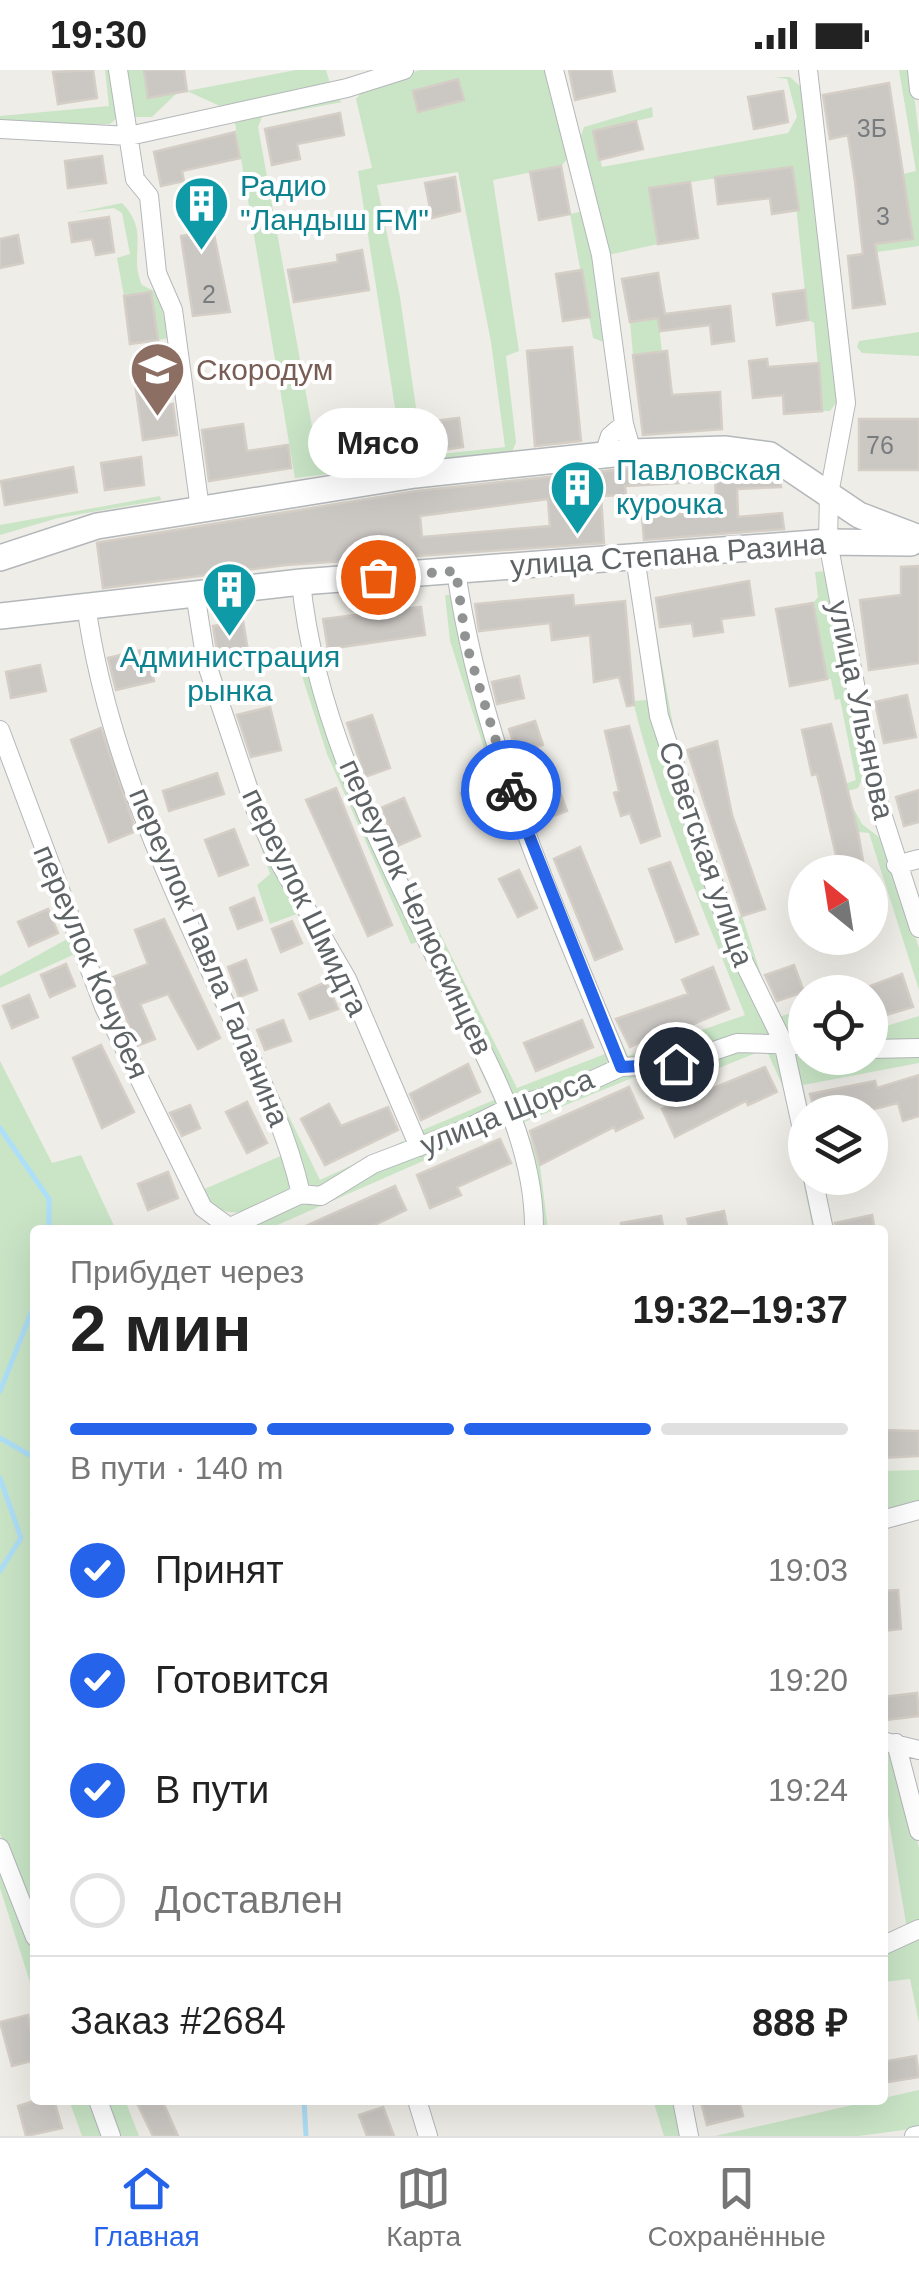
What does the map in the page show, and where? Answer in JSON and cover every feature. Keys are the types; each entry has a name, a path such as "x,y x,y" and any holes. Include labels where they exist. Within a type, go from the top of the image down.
{"main road":[{"name":"улица Степана Разина","path":"0,558 97,526 451,470 632,452 747,450 770,455 859,515 919,541"},
{"name":"улица Степана Разина","path":"0,616 301,582 828,542 919,541"}],"street":[{"path":"118,70 135,179 150,196 156,272 174,310 200,509"},
{"path":"0,129 128,136 346,88 404,70"},
{"path":"554,70 601,255 624,424 632,452"},
{"name":"улица Ульянова","path":"808,70 846,403 830,494 828,542 869,764 896,866 919,928"},
{"path":"916,70 919,90"},
{"path":"604,454 610,436 624,424"},
{"name":"Советская улица","path":"635,557 658,716 730,934 782,1042 794,1095"},
{"path":"456,571 466,643 494,742 534,856 621,1067"},
{"name":"переулок Челюскинцев","path":"301,582 310,646 371,827 510,1107 534,1197 534,1225"},
{"name":"переулок Шмидта","path":"195,593 206,662 256,810 278,860 346,978 419,1147"},
{"name":"переулок Павла Галанина","path":"86,604 97,675 116,738 170,883 290,1145 302,1194"},
{"name":"переулок Кочубея","path":"0,730 104,1008 203,1208 225,1225"},
{"path":"896,866 919,859"},
{"name":"улица Щорса","path":"238,1225 302,1194 321,1196 373,1164 510,1107 573,1089 621,1067 676,1064 737,1043 788,1043"},
{"path":"888,1049 919,1048"},
{"path":"817,1195 823,1225"},
{"path":"888,1518 919,1510"},
{"path":"889,1742 919,1750"},
{"path":"889,1742 919,1831"},
{"path":"0,1848 30,1923"},
{"path":"888,1943 919,1929"},
{"path":"100,2105 111,2136"},
{"path":"419,2105 428,2136"},
{"path":"683,2105 690,2136"}],"green space":[{"path":"105,70 113,70 116,119 110,124 0,124 0,116 109,106"},
{"path":"122,70 144,70 148,97 177,93 152,117 130,117"},
{"path":"296,70 326,70 330,83 222,107 187,91"},
{"path":"420,70 545,70 571,155 561,166 493,180 519,351 506,356 516,442 512,452 295,478 235,123 333,95 342,102 262,117 258,127 318,460 326,472 403,459 358,171 372,168 356,99 366,87","holes":["458,172 491,342 505,447 423,456 400,297 377,185"]},
{"path":"899,70 911,70 919,136 919,246 863,254 860,232 886,228 888,242 913,238 903,174 916,171"},
{"path":"775,77 790,77 801,87 839,399 830,411 822,411 792,167 650,188 658,244 608,255 580,138 584,127 652,107 653,117 593,131 602,167 788,133 797,117 787,79"},
{"path":"122,203 135,224 138,274 142,285 156,292 171,338 158,340 151,292 124,296 117,258 130,254 122,213 114,208 75,213"},
{"path":"584,211 609,344 593,338 570,214"},
{"path":"658,318 662,352 633,355 630,322"},
{"path":"919,332 919,356 862,353 857,347 859,341"},
{"path":"160,496 161,500 58,518 0,535 0,525"},
{"path":"826,571 865,773 858,788 847,791 845,784 856,780 840,699 835,700 831,679 827,679 813,603 818,597 815,572"},
{"path":"647,582 677,747 736,917 742,916 775,1018 788,1014 788,1038 787,1038 761,995 663,718"},
{"path":"445,595 455,595 461,646 616,1063 570,1086 513,1100 432,935 437,927 517,1088 605,1054 485,751 450,641"},
{"path":"294,651 306,652 503,1106 422,1140 418,1132 494,1100 421,941 411,944 327,754"},
{"path":"647,700 722,933 771,1034 736,1037 675,1059 625,1062 542,862 628,1056 745,1015 656,781 633,701"},
{"path":"245,800 305,911 270,924 257,885 270,874"},
{"path":"851,804 862,824 880,838 886,855 876,855 869,833 858,832"},
{"path":"888,861 919,948 919,990 888,893"},
{"path":"157,870 285,1147 289,1188 276,1201 250,1211 224,1211 200,1191 283,1155"},
{"path":"193,920 320,1180 408,1139 414,1144 320,1191 305,1189 296,1143"},
{"path":"69,938 75,954 0,988 0,976"},
{"path":"919,1016 919,1038 888,1042 888,1025"},
{"path":"739,1048 780,1048 790,1095 788,1106 766,1049 647,1097 637,1076 524,1122 540,1165 547,1225 540,1225 516,1109 614,1075"},
{"path":"919,1051 919,1063 888,1069 888,1053"},
{"path":"0,1061 52,1163 81,1155 114,1225 30,1225 30,1909 0,1834"},
{"path":"796,1075 856,1075 803,1085 805,1095 801,1095"},
{"path":"505,1119 505,1125 277,1225 256,1225 375,1168"},
{"path":"806,1195 812,1195 818,1225 812,1225"},
{"path":"919,1470 919,1503 888,1512 888,1471"},
{"path":"888,1747 894,1748 919,1848 919,1922 907,1928 888,1816"},
{"path":"0,1859 30,1935 30,1982 0,1888"},
{"path":"919,1935 919,2023 910,1979 888,1981 888,1950"},
{"path":"919,2090 919,2128 858,2136 715,2136 852,2105 888,2105 888,2097"},
{"path":"71,2105 95,2105 106,2136 82,2136"},
{"path":"106,2105 127,2105 139,2136 118,2136"},
{"path":"655,2105 679,2105 685,2136 664,2136"}],"building":[{"path":"93,70 97,98 58,104 53,72"},
{"path":"144,70 184,70 187,91 148,98"},
{"path":"569,70 611,70 615,91 575,100"},
{"path":"458,79 464,100 418,112 413,91"},
{"path":"889,83 913,239 875,244 885,304 853,308 848,256 863,254 855,181 848,135 830,139 823,95"},
{"path":"783,91 788,122 754,129 748,97"},
{"path":"340,113 344,135 297,144 300,159 272,165 265,129"},
{"path":"636,121 643,149 599,160 593,131"},
{"path":"235,132 240,158 182,171 184,181 161,186 154,152"},
{"path":"102,156 106,183 68,188 65,161"},
{"path":"561,166 570,214 539,220 530,172"},
{"path":"792,167 799,210 772,214 770,198 718,204 715,177"},
{"path":"455,177 460,211 432,218 425,183"},
{"path":"690,182 698,238 658,244 649,188"},
{"path":"109,217 114,252 96,255 92,239 72,242 69,223"},
{"path":"213,230 230,312 193,316 181,236"},
{"path":"18,235 23,263 0,268 0,239"},
{"path":"362,250 369,290 294,302 288,270 338,262 337,255"},
{"path":"582,270 590,317 563,321 556,274"},
{"path":"658,273 665,314 730,306 734,341 712,344 710,325 660,331 658,318 630,322 622,279"},
{"path":"805,290 808,320 777,325 773,294"},
{"path":"151,292 158,340 130,344 124,296"},
{"path":"572,347 581,441 535,446 527,351"},
{"path":"667,351 672,395 720,392 722,429 643,435 633,355"},
{"path":"767,359 768,367 819,363 822,411 784,414 783,395 753,398 749,361"},
{"path":"152,373 157,406 173,404 177,435 143,440 134,376"},
{"path":"459,418 463,447 429,452 425,422"},
{"path":"859,419 919,419 919,470 859,470"},
{"path":"243,424 247,451 288,445 291,468 209,481 202,430"},
{"path":"392,427 395,450 330,460 327,438"},
{"path":"141,457 144,485 105,490 101,463"},
{"path":"723,465 764,471 781,487 737,489 738,517 782,513 784,529 644,540 642,516 717,511 715,481 625,486 626,495 601,496 604,543 286,565 103,588 97,543 101,542 417,491 633,468","holes":["548,499 550,526 422,537 420,516"]},
{"path":"73,467 77,492 5,505 1,481"},
{"path":"919,566 919,663 869,670 860,600 901,595 901,567"},
{"path":"749,581 754,615 721,619 723,632 694,636 692,623 660,627 656,598"},
{"path":"573,595 574,606 625,601 634,705 627,706 619,677 594,682 590,635 552,640 550,623 479,631 475,604"},
{"path":"813,603 827,679 790,686 776,609"},
{"path":"421,607 425,635 328,649 323,619"},
{"name":"Администрация рынка","path":"243,621 248,651 218,656 213,626"},
{"path":"146,649 154,681 116,690 108,658"},
{"path":"40,665 46,691 11,698 6,672"},
{"path":"519,676 524,698 497,704 492,682"},
{"path":"907,695 916,737 884,743 875,702"},
{"path":"270,707 281,750 251,757 237,715"},
{"path":"372,715 390,768 365,777 347,723"},
{"path":"535,721 543,745 517,753 509,729"},
{"path":"831,724 862,855 836,855 802,730"},
{"path":"629,726 660,836 641,843 630,813 621,816 605,731"},
{"path":"101,728 136,831 109,842 71,740"},
{"path":"717,741 732,815 765,909 742,916 687,750"},
{"path":"217,773 224,794 169,811 163,791"},
{"path":"485,782 496,806 472,817 461,793"},
{"path":"557,784 567,811 539,821 529,794"},
{"path":"336,788 392,925 368,936 306,800"},
{"path":"919,790 919,822 904,826 896,797"},
{"path":"404,798 420,836 397,846 381,808"},
{"path":"234,829 248,865 219,876 205,840"},
{"path":"580,847 622,949 595,960 554,859"},
{"path":"670,862 698,934 676,942 649,869"},
{"path":"519,870 537,908 518,917 499,879"},
{"path":"254,898 262,920 238,929 230,908"},
{"path":"48,909 58,933 29,946 18,922"},
{"path":"164,919 220,1038 198,1049 168,994 140,1004 155,1039 137,1046 111,978 148,964 135,930"},
{"path":"292,921 302,943 281,952 272,929"},
{"path":"246,960 257,990 239,997 228,967"},
{"path":"66,964 75,986 50,997 41,975"},
{"path":"794,965 798,975 788,975 788,997 777,1001 765,975"},
{"path":"713,967 729,1009 668,1035 665,1029 630,1047 616,1019 688,994 682,980"},
{"path":"902,974 913,1007 888,1015 888,979"},
{"path":"326,982 338,1009 310,1019 299,994"},
{"path":"29,995 38,1017 12,1028 3,1006"},
{"path":"283,1020 291,1041 265,1050 257,1030"},
{"path":"582,1020 593,1047 536,1071 524,1043"},
{"path":"101,1045 134,1112 102,1128 73,1058"},
{"path":"468,1064 480,1092 421,1120 410,1094"},
{"path":"765,1067 777,1092 748,1105 746,1101 675,1137 662,1109"},
{"path":"919,1075 919,1116 903,1121 898,1103 888,1106 888,1095 810,1094 875,1081 877,1088"},
{"path":"629,1087 643,1118 616,1131 614,1127 540,1165 530,1131"},
{"path":"247,1102 267,1143 247,1153 226,1112"},
{"path":"329,1104 341,1126 388,1107 398,1130 325,1165 301,1119"},
{"path":"190,1105 200,1128 182,1136 170,1113"},
{"path":"500,1139 511,1163 457,1187 461,1195 430,1208 417,1175"},
{"path":"168,1172 178,1198 148,1210 138,1184"},
{"path":"395,1186 406,1210 374,1225 308,1225"},
{"path":"724,1211 727,1225 689,1225 687,1219"},
{"path":"872,1215 874,1225 835,1225"},
{"path":"661,1216 663,1225 621,1225"},
{"path":"888,1430 919,1431 919,1456 888,1458"},
{"path":"898,1590 901,1629 888,1630 888,1591"},
{"path":"917,1693 919,1716 888,1720 888,1696"},
{"path":"28,2015 30,2061 12,2066 0,2022"},
{"path":"916,2056 919,2077 888,2082 888,2061"},
{"path":"30,2102 55,2105 62,2128 26,2136 18,2106"},
{"path":"138,2105 164,2105 178,2136 153,2136"},
{"path":"702,2105 740,2105 743,2116 707,2125"},
{"path":"383,2107 394,2136 367,2136 359,2115"}],"waterway":[{"path":"0,1128 49,1199 49,1225"},
{"path":"0,1391 30,1316"},
{"path":"0,1438 30,1455"},
{"path":"0,1478 21,1538 0,1571"},
{"path":"304,2105 306,2136"}],"way so far":[{"path":"378,577 456,571 466,643 511,790"}],"place":[{"name":"Радио \"Ландыш FM\"","path":"201,252"},
{"name":"Скородум","path":"157,419"},
{"name":"Павловская курочка","path":"577,536"},
{"name":"Мясо","path":"378,577"},
{"name":"Администрация рынка","path":"230,638"}],"route":[{"path":"511,790 621,1067 676,1064"}]}
